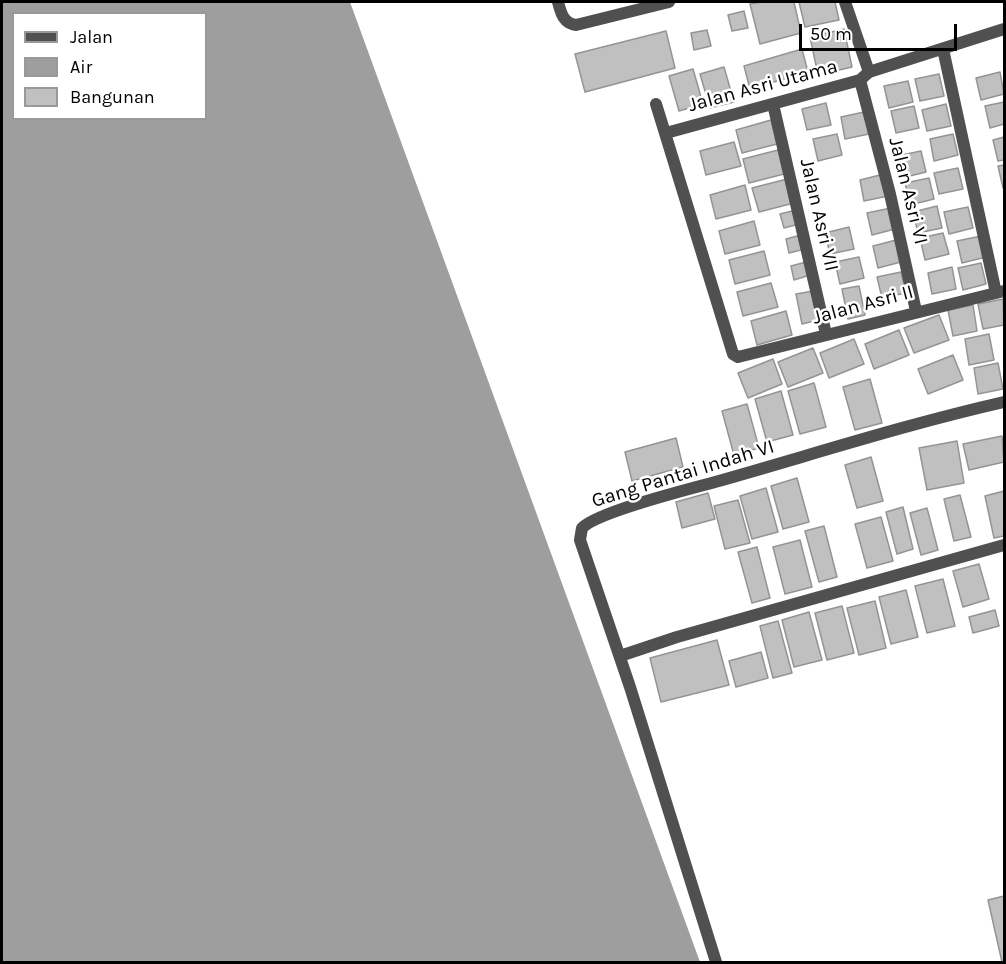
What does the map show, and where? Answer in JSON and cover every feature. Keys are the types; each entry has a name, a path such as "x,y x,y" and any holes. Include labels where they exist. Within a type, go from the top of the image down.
{"street":[{"path":"558,2 561,15 567,22 576,25 643,5 669,2"},
{"name":"Jalan Asri VI","path":"845,2 865,76 916,311"},
{"name":"Jalan Asri Utama","path":"666,133 865,76 1005,29"},
{"path":"943,48 1000,292"},
{"path":"656,104 666,133"},
{"name":"Jalan Asri VII","path":"773,104 826,334"},
{"name":"Jalan Asri II","path":"666,133 733,354 746,357 826,334 1000,292"},
{"name":"Gang Pantai Indah VI","path":"716,963 620,656 580,540 586,524 656,498 906,427 1005,402"},
{"path":"620,656 677,637 1005,545"}],"water":[{"path":"2,2 350,2 700,962 2,962"}],"building":[{"path":"794,2 801,33 760,44 750,4"},
{"path":"799,2 835,2 839,20 805,27"},
{"path":"744,11 748,28 732,31 728,15"},
{"path":"844,29 852,67 818,75 810,37"},
{"path":"707,30 711,46 694,50 691,33"},
{"path":"666,31 675,68 585,92 575,54"},
{"path":"802,49 808,72 750,89 744,66"},
{"path":"724,67 734,102 710,108 700,74"},
{"path":"693,69 703,104 679,111 669,76"},
{"path":"1000,72 1004,94 981,100 976,78"},
{"path":"939,74 944,96 920,101 915,79"},
{"path":"908,81 913,102 889,108 884,86"},
{"path":"1004,102 1004,124 990,128 985,106"},
{"path":"826,103 831,125 807,130 802,109"},
{"path":"946,104 951,126 927,131 922,110"},
{"path":"914,106 919,128 896,133 891,111"},
{"path":"864,112 869,134 845,139 841,117"},
{"path":"771,120 777,144 742,153 736,130"},
{"path":"837,134 842,155 818,161 813,139"},
{"path":"953,134 958,155 934,161 930,139"},
{"path":"1004,137 1004,160 998,161 993,140"},
{"path":"734,142 741,166 706,175 700,151"},
{"path":"778,150 784,174 749,183 743,159"},
{"path":"921,151 926,172 902,178 897,156"},
{"path":"1004,165 1004,188 1003,188 998,166"},
{"path":"958,168 963,189 939,194 934,173"},
{"path":"884,174 888,196 864,201 860,180"},
{"path":"929,178 934,199 910,205 905,183"},
{"path":"787,179 794,203 759,212 752,188"},
{"path":"745,185 751,210 716,219 710,195"},
{"path":"937,206 942,228 918,233 913,212"},
{"path":"968,207 973,228 949,234 944,212"},
{"path":"891,208 895,229 872,235 867,213"},
{"path":"796,210 799,224 784,228 780,214"},
{"path":"754,221 760,245 725,254 719,231"},
{"path":"849,227 854,249 830,254 825,233"},
{"path":"943,233 949,254 925,260 920,238"},
{"path":"801,235 805,249 789,253 786,239"},
{"path":"981,236 986,257 962,263 957,241"},
{"path":"896,240 901,262 878,268 873,246"},
{"path":"764,251 770,275 735,284 729,260"},
{"path":"859,257 864,278 840,284 835,262"},
{"path":"806,262 810,275 794,280 791,266"},
{"path":"981,263 986,284 963,290 958,268"},
{"path":"952,267 956,289 932,294 928,273"},
{"path":"901,272 906,293 882,298 877,277"},
{"path":"771,283 778,307 743,316 737,292"},
{"path":"859,286 865,315 848,319 842,289"},
{"path":"813,291 818,320 802,324 796,294"},
{"path":"1003,299 1004,325 983,329 978,304"},
{"path":"973,305 977,331 953,336 948,310"},
{"path":"786,311 792,335 757,345 751,321"},
{"path":"939,315 949,340 914,353 904,328"},
{"path":"899,330 909,355 874,369 865,344"},
{"path":"989,334 994,360 969,365 965,339"},
{"path":"854,339 864,364 829,378 820,353"},
{"path":"813,348 823,373 788,387 778,362"},
{"path":"953,355 963,380 928,394 918,369"},
{"path":"773,359 782,384 748,398 738,373"},
{"path":"998,363 1003,389 978,394 974,368"},
{"path":"870,379 882,423 855,430 843,387"},
{"path":"814,383 826,427 800,434 788,391"},
{"path":"781,391 793,435 767,442 755,399"},
{"path":"747,404 759,448 734,455 722,411"},
{"path":"1002,436 1004,462 969,470 963,444"},
{"path":"676,438 683,467 632,481 625,452"},
{"path":"957,441 964,483 927,490 919,448"},
{"path":"871,457 883,501 857,508 845,465"},
{"path":"797,478 809,522 783,529 771,486"},
{"path":"766,488 778,532 752,539 740,496"},
{"path":"1004,491 1004,536 994,538 985,496"},
{"path":"708,493 715,519 682,528 676,502"},
{"path":"960,495 971,537 954,541 944,499"},
{"path":"738,500 750,543 725,549 714,506"},
{"path":"903,507 913,549 897,554 886,512"},
{"path":"927,508 938,550 921,555 910,513"},
{"path":"881,517 893,561 867,568 855,524"},
{"path":"824,526 837,577 819,582 805,531"},
{"path":"800,540 812,587 785,594 773,547"},
{"path":"757,547 770,598 752,603 738,552"},
{"path":"979,564 989,599 963,607 953,571"},
{"path":"943,579 955,626 927,633 915,586"},
{"path":"906,590 918,637 891,644 879,597"},
{"path":"875,601 886,648 859,655 847,608"},
{"path":"842,606 854,653 827,660 815,613"},
{"path":"995,610 999,626 973,633 969,617"},
{"path":"809,612 822,660 794,667 782,620"},
{"path":"778,621 792,673 773,678 760,626"},
{"path":"717,640 729,685 661,702 650,658"},
{"path":"761,652 768,678 736,687 729,661"},
{"path":"1004,896 1004,962 1002,962 988,900"}]}
